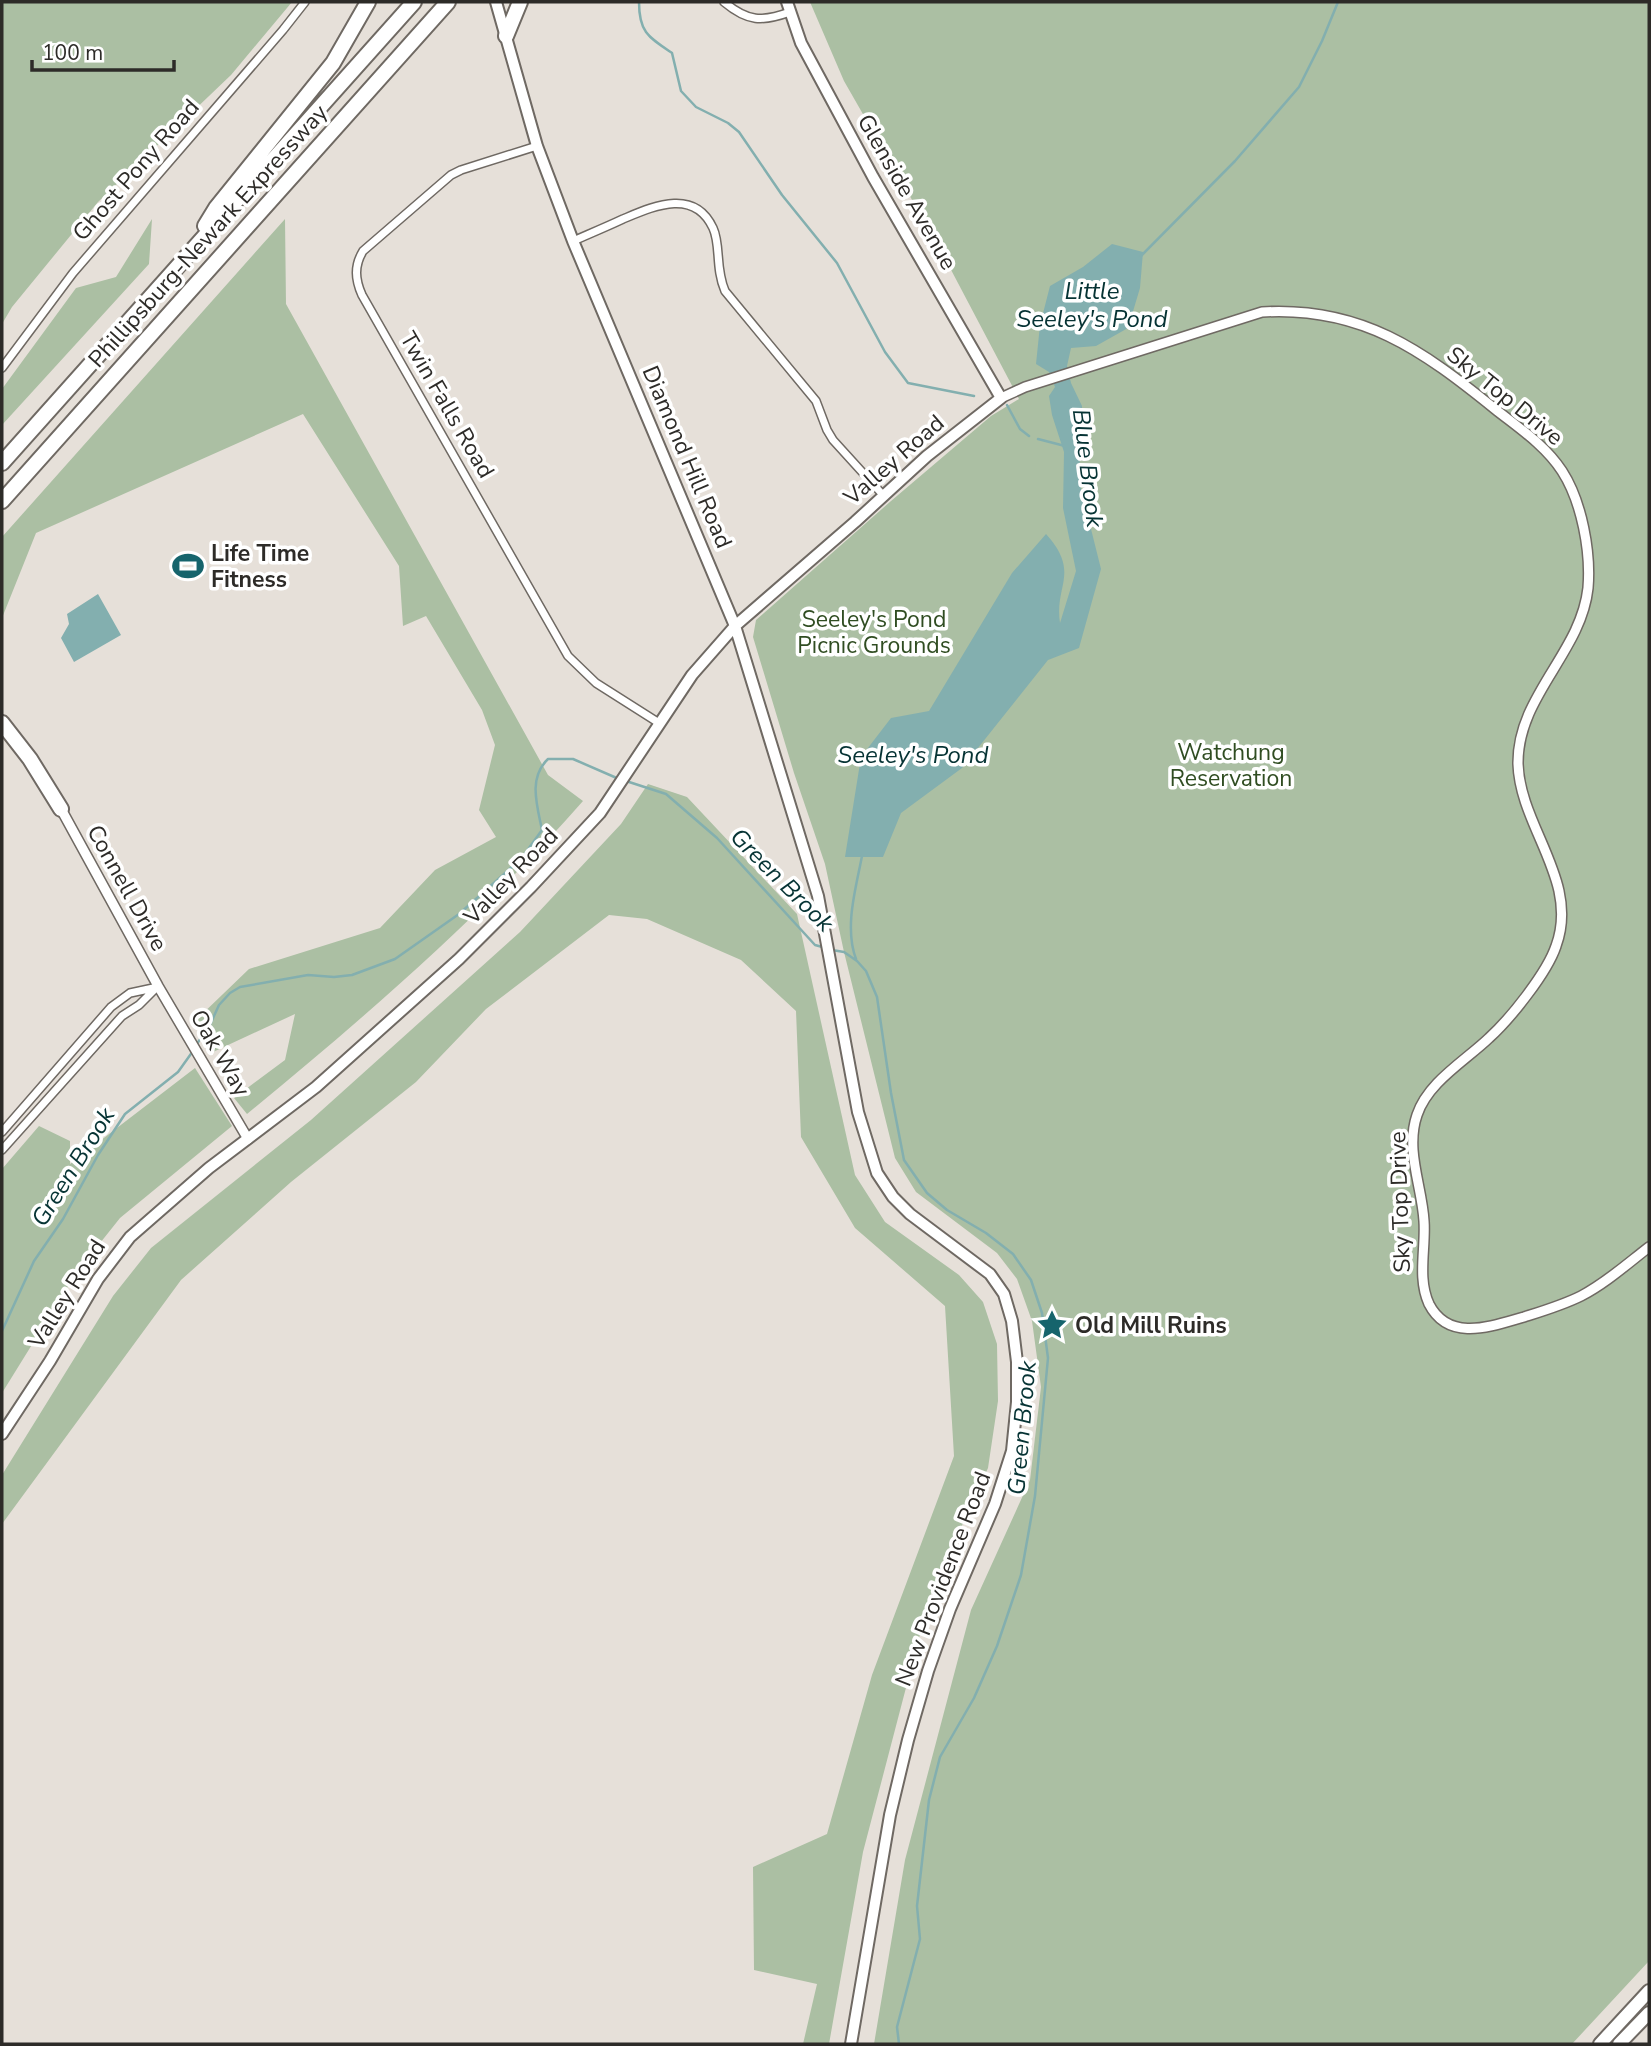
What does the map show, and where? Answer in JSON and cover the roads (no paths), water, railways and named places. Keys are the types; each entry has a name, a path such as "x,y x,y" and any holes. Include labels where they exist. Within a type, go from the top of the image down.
{"highway":[{"path":"187,256 216,208 333,63 368,2"},
{"name":"Phillipsburg-Newark Expressway","path":"2,463 414,2"},
{"name":"Phillipsburg-Newark Expressway","path":"2,501 448,2"},
{"path":"506,36 520,2"},
{"path":"2,723 30,760 61,809"},
{"path":"1600,2044 1649,1991"},
{"path":"1619,2044 1649,2013"}],"main road":[{"name":"Diamond Hill Road","path":"496,2 537,146 573,241 735,626 812,872 826,933"},
{"name":"Glenside Avenue","path":"788,7 801,43 866,165 1001,398"},
{"name":"Valley Road","path":"2,1434 50,1361 97,1279 117,1252 146,1222 209,1168 316,1087 458,959 531,887 600,813 692,675 735,626 927,456 1001,398"},
{"name":"New Providence Road","path":"826,933 858,1112 877,1173 910,1214 981,1267 997,1284 1010,1313 1017,1362 1015,1429 1006,1474 950,1609 928,1671 908,1741 890,1815 851,2044"}],"street":[{"name":"Ghost Pony Road","path":"2,368 73,273 283,30 304,2"},
{"path":"724,2 752,19 766,19 788,7"},
{"name":"Twin Falls Road","path":"537,146 451,175 363,251 358,259 356,276 362,295 568,656 596,683 659,723"},
{"path":"573,241 660,204 687,204 701,212 715,236 719,271 725,291 816,401 833,440 883,495"},
{"name":"Sky Top Drive","path":"1070,373 1262,313 1289,311 1317,314 1368,327 1413,348 1452,374 1541,446 1564,474 1584,535 1588,564 1587,591 1577,626 1532,704 1524,726 1518,759 1520,784 1528,812 1558,884 1562,904 1561,929 1556,948 1545,967 1510,1016 1492,1036 1430,1092 1417,1114 1413,1137 1424,1220 1423,1287 1430,1307 1441,1319 1459,1328 1481,1330 1553,1308 1581,1296 1649,1247"},
{"name":"Valley Road","path":"1001,398 1070,373"},
{"name":"Connell Drive","path":"61,809 158,986"},
{"name":"Connell Drive","path":"2,1132 111,1007 130,993 158,986"},
{"name":"Connell Drive","path":"2,1150 122,1016 139,1005 158,986"},
{"name":"Oak Way","path":"158,986 248,1139"}],"water":[{"name":"Seeley's Pond","path":"1112,244 1143,252 1140,288 1128,328 1096,346 1071,348 1067,366 1071,383 1082,406 1079,481 1101,569 1079,648 1048,660 962,768 901,813 883,857 845,857 861,757 891,718 929,711 1012,573 1046,534 1056,547 1064,569 1060,623 1076,571 1063,508 1064,452 1049,396 1055,387 1049,372 1036,364 1040,325 1050,286 1083,267"},
{"path":"98,594 121,635 74,662 61,638 69,624 67,614"}],"waterway":[{"path":"639,2 639,12 646,33 672,53 681,91 696,107 728,123 739,132 782,195 837,263 885,352 908,383 974,396"},
{"name":"Blue Brook","path":"1141,256 1235,161 1299,87 1338,2"},
{"path":"1007,405 1020,429 1029,436"},
{"path":"1038,439 1065,446"},
{"name":"Green Brook","path":"196,1045 209,1027 219,1005 240,987 308,975 352,975 395,959 459,914 521,859 542,830 536,802 536,783 542,766 548,759 573,759 619,779"},
{"name":"Green Brook","path":"626,781 666,794 717,838 815,945 826,948"},
{"name":"Blue Brook","path":"856,959 851,921 862,856"},
{"name":"Green Brook","path":"832,950 844,952 857,961 866,971 877,997 904,1160 927,1193 947,1210 986,1233 1013,1254 1031,1280 1042,1313 1048,1358 1035,1496 1021,1575 997,1646 974,1698 940,1757 929,1800 917,1906 920,1939 897,2027 899,2044"},
{"name":"Green Brook","path":"2,1331 34,1261 63,1219 98,1155 125,1114 178,1072 193,1051"}],"place":[{"name":"Life Time Fitness","path":"188,566"},
{"name":"Old Mill Ruins","path":"1052,1325"}],"water label":[{"name":"Little Seeley's Pond","path":"1092,305"}],"park label":[{"name":"Seeley's Pond Picnic Grounds","path":"874,632"},
{"name":"Watchung Reservation","path":"1231,765"}]}
